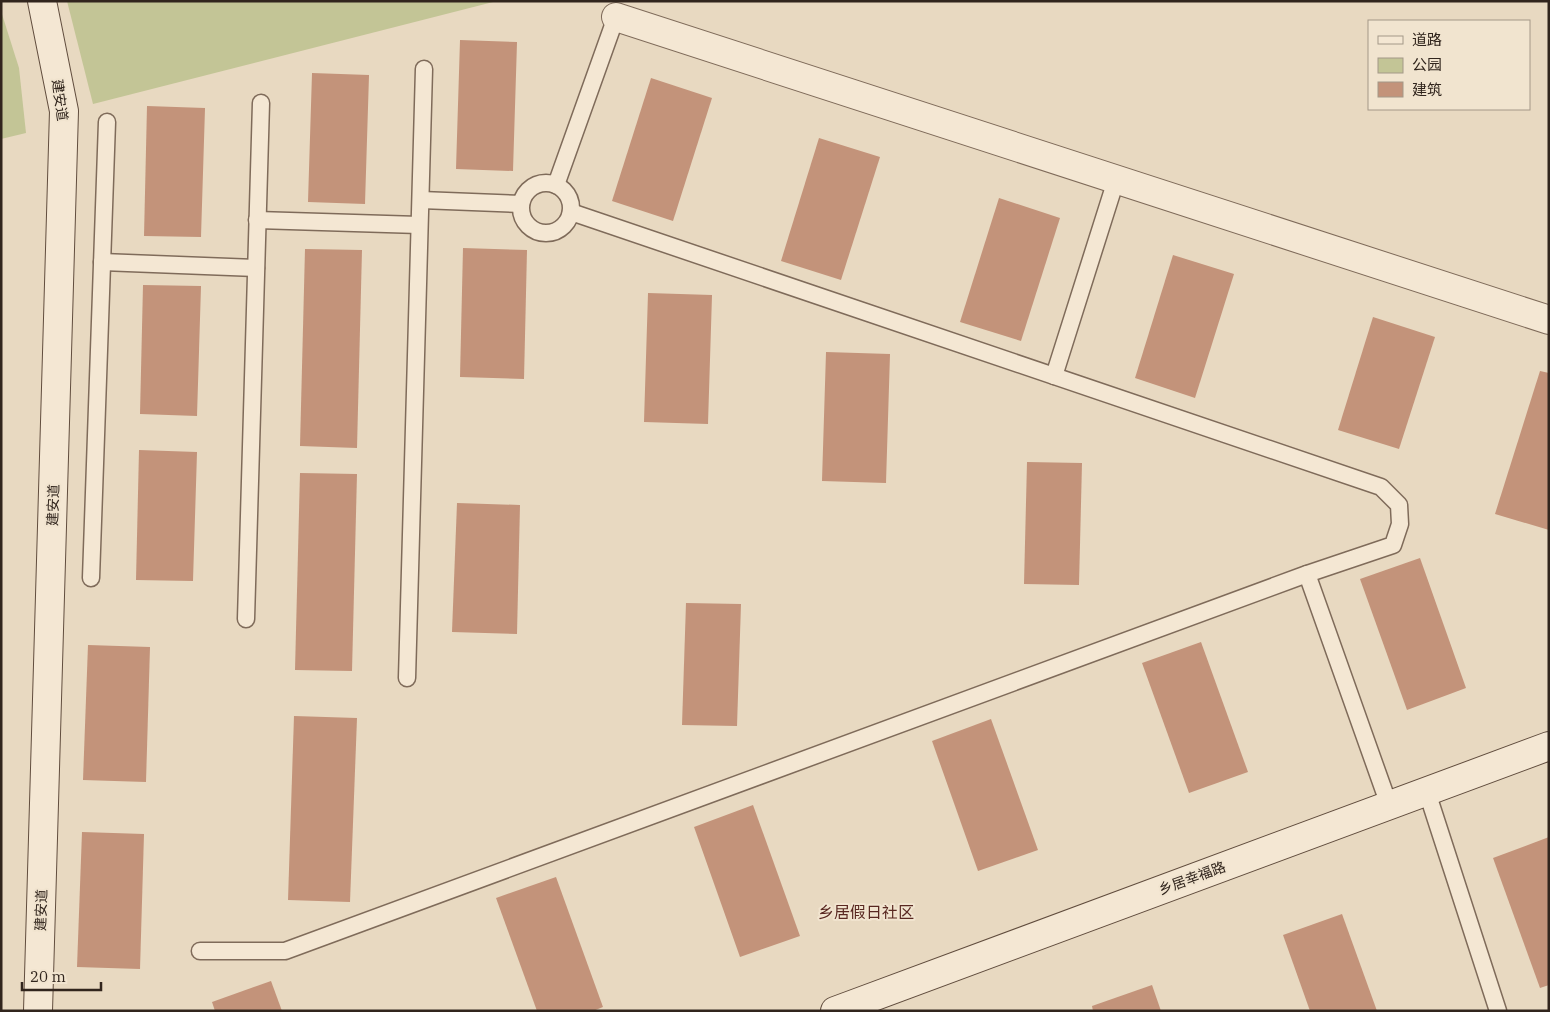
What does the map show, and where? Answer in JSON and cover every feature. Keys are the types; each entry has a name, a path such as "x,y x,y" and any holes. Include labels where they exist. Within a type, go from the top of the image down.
{"street":[{"name":"建安道","path":"38,1011 64,111 42,1"},
{"path":"616,17 1549,320"},
{"name":"乡居幸福路","path":"835,1011 1549,746"}],"lane":[{"path":"556,185 616,17"},
{"path":"407,678 424,69"},
{"path":"246,620 261,104"},
{"path":"91,578 107,122"},
{"path":"1054,376 1116,180"},
{"path":"541,183 556,185 568,196 571,212 564,226 558,230 542,233 528,226 524,220 521,204 528,190 534,186 541,183"},
{"path":"420,200 521,204"},
{"path":"200,950 285,951 1306,574 1393,544 1400,524 1399,505 1381,487 571,212"},
{"path":"257,220 419,225"},
{"path":"102,262 256,268"},
{"path":"1306,574 1388,805"},
{"path":"1427,792 1498,1011"}],"green space":[{"path":"67,1 497,1 93,104"},
{"path":"1,11 19,68 26,133 1,139"}],"building":[{"path":"460,40 517,42 513,171 456,169"},
{"path":"312,73 369,75 365,204 308,202"},
{"path":"651,78 712,98 673,221 612,201"},
{"path":"147,106 205,108 201,237 144,236"},
{"path":"819,138 880,157 841,280 781,261"},
{"path":"999,198 1060,218 1021,341 960,322"},
{"path":"463,248 527,250 524,379 460,377"},
{"path":"305,249 362,250 357,448 300,446"},
{"path":"1173,255 1234,274 1195,398 1135,378"},
{"path":"143,285 201,286 197,416 140,414"},
{"path":"648,293 712,295 708,424 644,422"},
{"path":"1373,317 1435,337 1399,449 1338,430"},
{"path":"826,352 890,354 886,483 822,481"},
{"path":"1540,371 1549,373 1549,530 1495,514"},
{"path":"139,450 197,452 193,581 136,580"},
{"path":"1027,462 1082,463 1079,585 1024,584"},
{"path":"300,473 357,474 352,671 295,670"},
{"path":"457,503 520,505 517,634 452,632"},
{"path":"1420,558 1466,688 1407,710 1360,579"},
{"path":"686,603 741,604 737,726 682,725"},
{"path":"1201,642 1248,772 1189,793 1142,663"},
{"path":"88,645 150,647 146,782 83,780"},
{"path":"294,716 357,718 350,902 288,900"},
{"path":"991,719 1038,850 978,871 932,741"},
{"path":"753,805 800,936 740,957 694,827"},
{"path":"82,832 144,834 140,969 77,967"},
{"path":"1549,837 1549,985 1540,988 1493,858"},
{"path":"556,877 603,1007 593,1011 537,1011 496,898"},
{"path":"1342,914 1377,1011 1310,1011 1283,935"},
{"path":"271,981 282,1011 215,1011 212,1002"},
{"path":"1152,985 1161,1011 1093,1011 1092,1006"}],"district":[{"name":"乡居假日社区","path":"866,912"}]}
